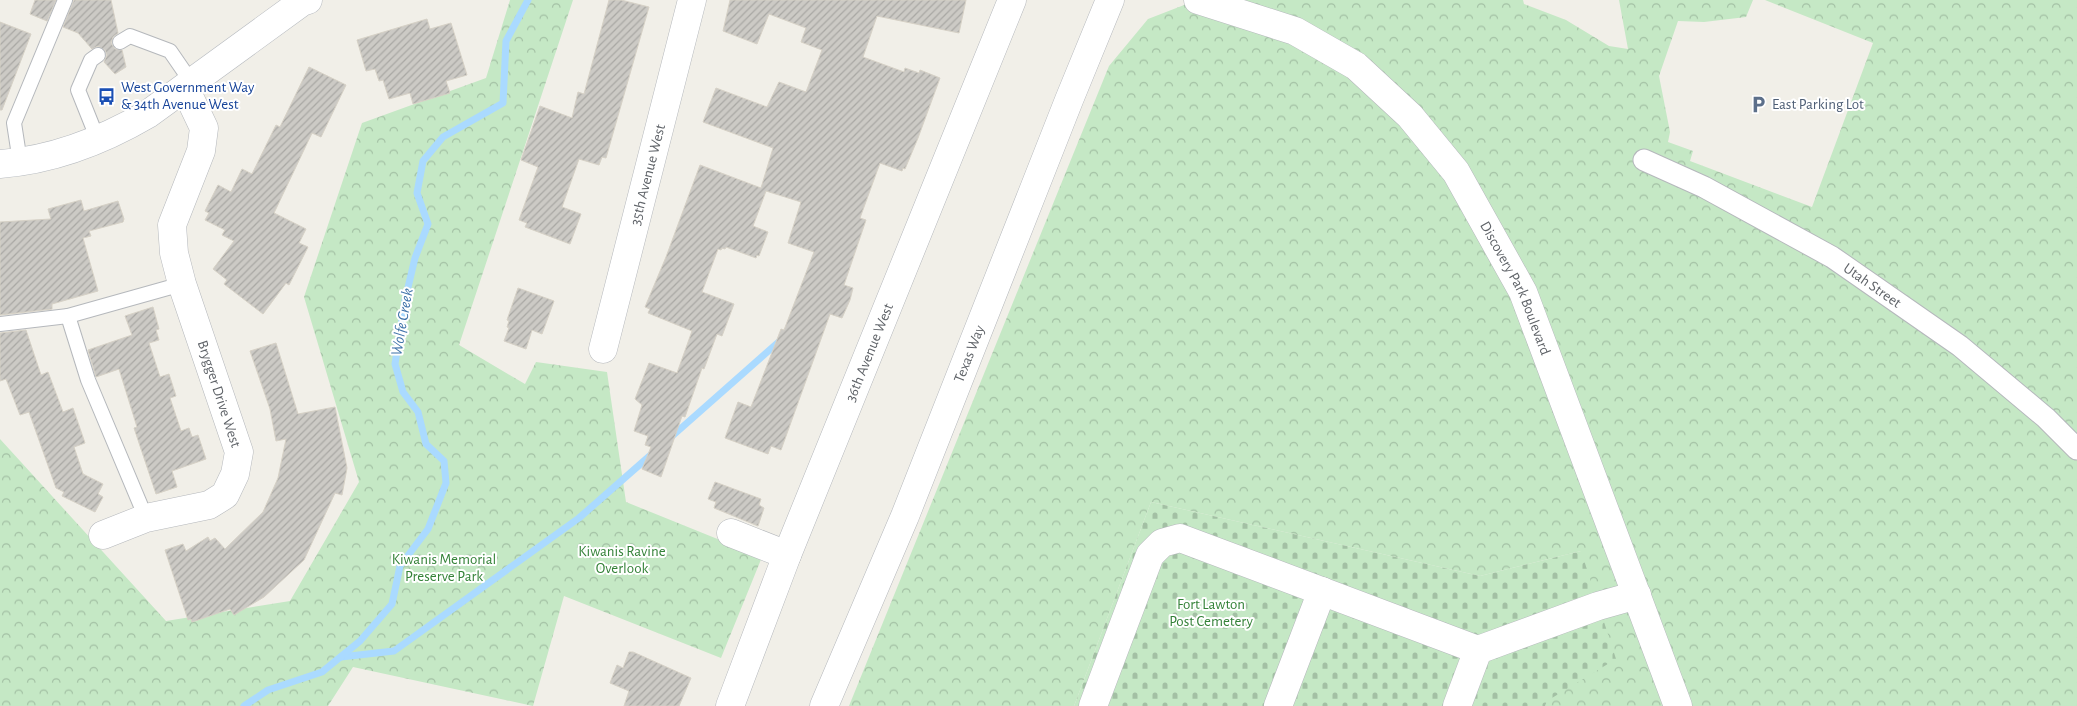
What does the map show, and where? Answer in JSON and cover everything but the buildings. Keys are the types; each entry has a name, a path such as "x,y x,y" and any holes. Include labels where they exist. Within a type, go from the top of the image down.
{"street":[{"name":"35th Avenue West","path":"603,349 692,0"},
{"name":"36th Avenue West","path":"730,706 787,555 1012,0"},
{"name":"Texas Way","path":"824,706 905,516 1110,0"},
{"name":"Discovery Park Boulevard","path":"1198,0 1295,31 1356,66 1410,116 1456,172 1523,292 1678,706"},
{"path":"10,163 44,158 98,140 148,114 304,1"},
{"name":"Brygger Drive West","path":"103,535 146,518 210,505 225,495 235,474 238,459 239,452 182,284 174,252 172,225 200,152 204,128 189,86"},
{"name":"Utah Street","path":"1644,160 1704,187 1832,257 1960,346 2046,418 2077,449"},
{"path":"730,532 787,555"},
{"path":"1102,703 1150,555 1162,543 1180,538 1478,650 1598,606 1637,595"},
{"path":"1278,706 1322,591"},
{"path":"1456,706 1478,650"}],"lane":[{"path":"10,163 14,123 65,0"},
{"path":"120,42 130,36 170,52 189,86"},
{"path":"98,55 91,60 78,90 98,140"},
{"path":"0,324 68,316 182,284"},
{"path":"68,316 88,380 146,518"}],"green space":[{"name":"Kiwanis Memorial Preserve Park","path":"510,0 573,0 459,345 525,384 536,362 607,372 626,502 762,557 721,658 564,596 533,706 353,667 328,706 0,706 0,439 166,621 290,601 359,482 304,297 362,123 486,78"},
{"path":"1197,0 1523,0 1524,4 1566,20 1609,46 1628,49 1619,0 1753,0 1746,17 1704,22 1678,21 1659,76 1670,132 1668,142 1693,151 1690,161 1812,207 1873,43 1765,0 2077,0 2077,706 1545,706 1581,551 1480,576 1151,502 1074,706 849,706 1109,66 1148,19"},
{"name":"Fort Lawton Post Cemetery","path":"1151,502 1480,576 1581,551 1616,659 1547,701 1545,706 1074,706"}],"waterway":[{"name":"Wolfe Creek","path":"244,706 268,690 322,672 360,641 392,604 400,566 428,529 446,483 444,461 426,444 418,412 403,392 395,364 405,300 415,258 428,224 417,193 423,161 443,137 503,103 506,41 528,0"},
{"path":"670,438 782,339"},
{"path":"341,657 394,651 579,518 653,453"}],"place":[{"name":"West Government Way & 34th Avenue West","path":"107,96"},
{"name":"East Parking Lot","path":"1758,104"}],"park label":[{"name":"Kiwanis Ravine Overlook","path":"622,560"}]}
